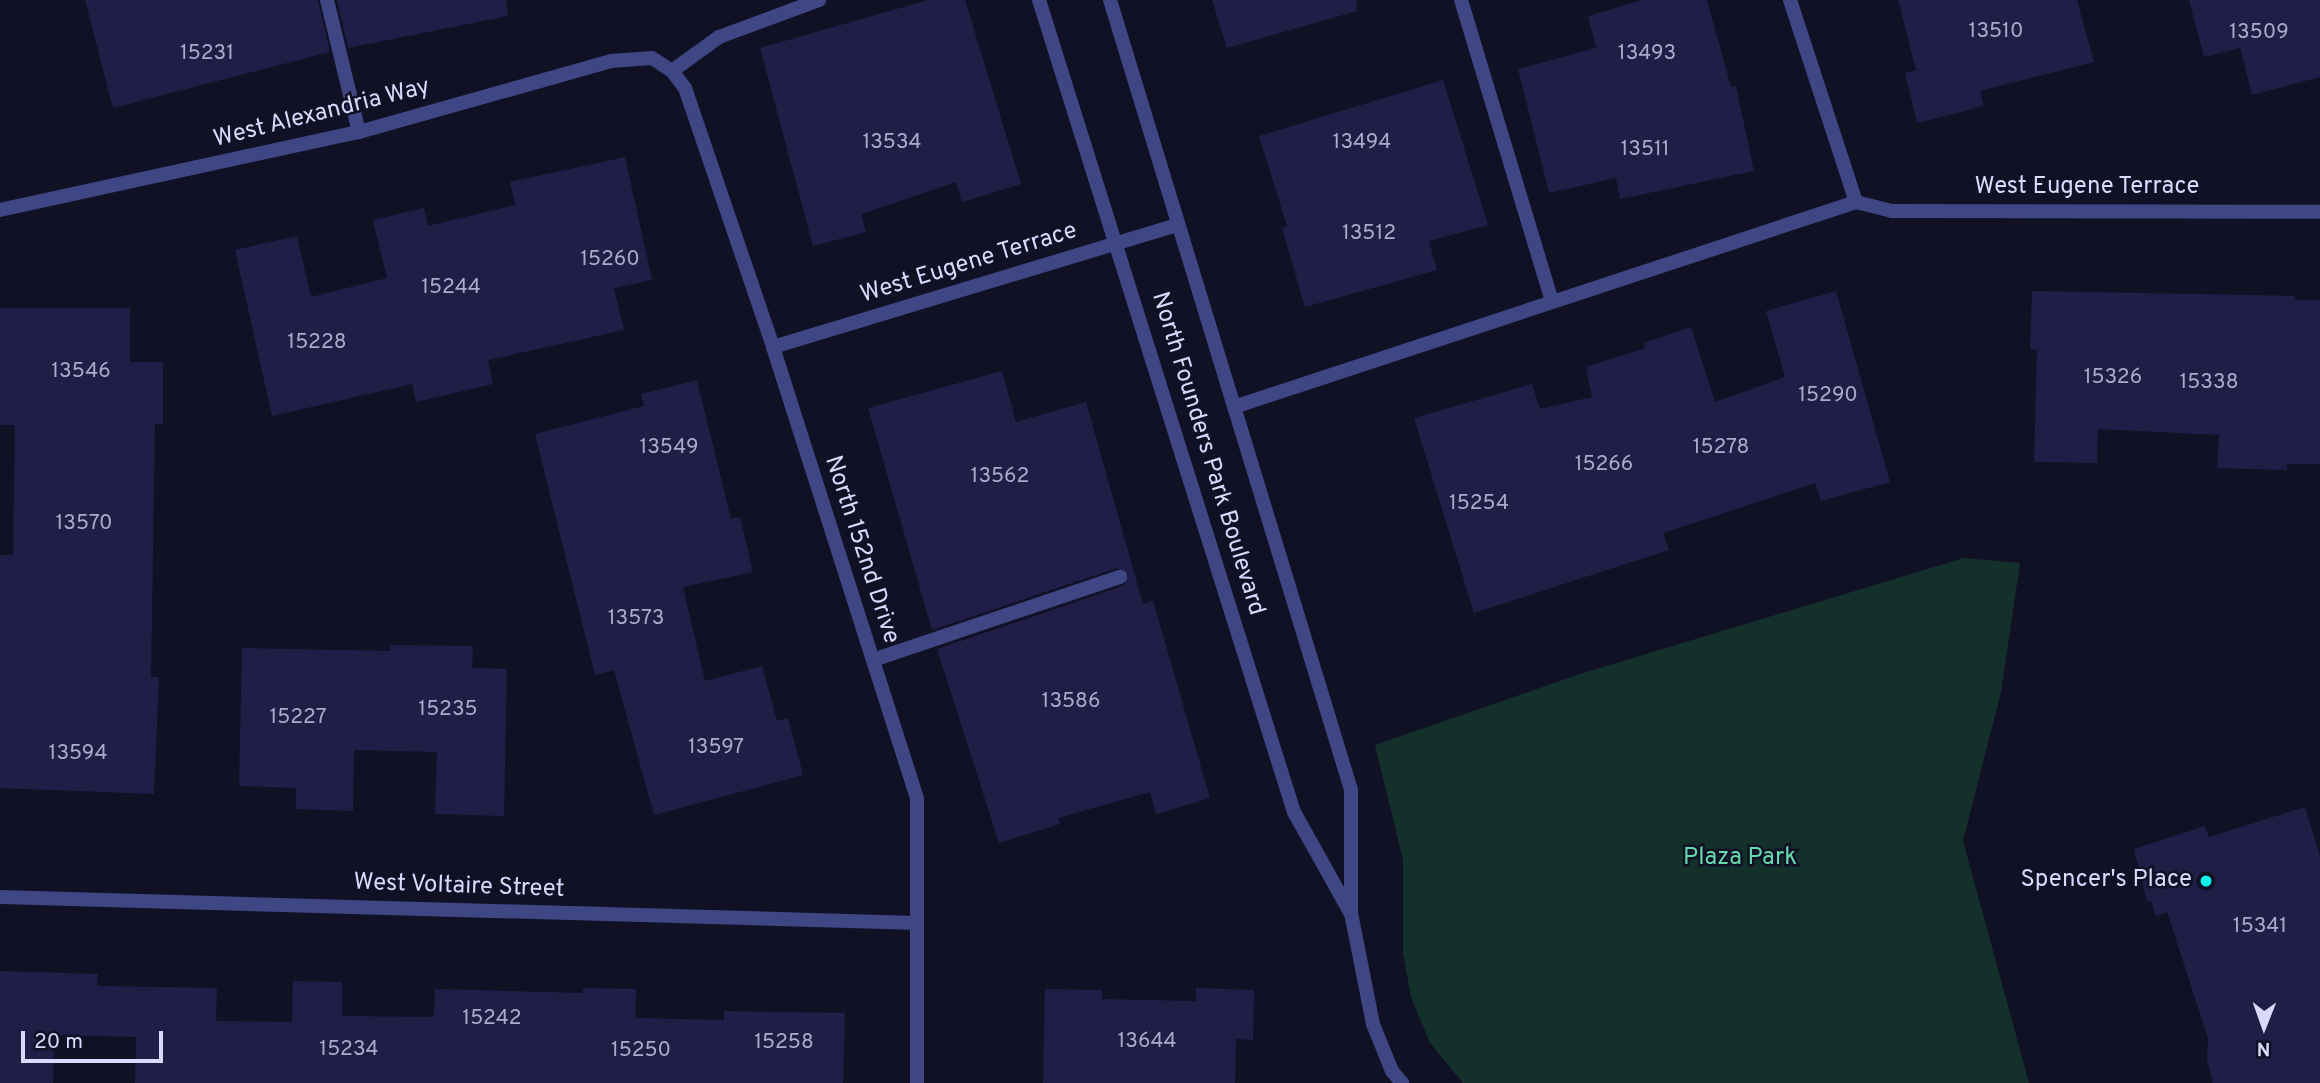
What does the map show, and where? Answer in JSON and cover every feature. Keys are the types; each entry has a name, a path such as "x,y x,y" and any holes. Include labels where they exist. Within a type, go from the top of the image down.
{"street":[{"path":"327,0 359,132"},
{"path":"672,71 719,37 819,0"},
{"name":"North Founders Park Boulevard","path":"1040,0 1294,812 1351,914"},
{"name":"North Founders Park Boulevard","path":"1110,0 1351,790 1351,914 1373,1024 1392,1071 1402,1083"},
{"path":"1461,0 1552,301"},
{"path":"1234,407 1856,202 1790,0"},
{"name":"West Alexandria Way","path":"0,210 359,132 611,61 652,58"},
{"name":"North 152nd Drive","path":"652,58 672,71 685,88 773,347 917,799 917,1083"},
{"name":"West Eugene Terrace","path":"1856,202 1892,211 2320,212"},
{"name":"West Eugene Terrace","path":"773,347 1178,225"},
{"path":"873,660 1120,576"},
{"name":"West Voltaire Street","path":"0,897 917,923"}],"green space":[{"name":"Plaza Park","path":"1964,558 2020,563 2001,692 1963,841 2029,1083 1463,1083 1430,1043 1411,997 1403,953 1403,860 1375,745 1580,674"}],"building":[{"path":"85,0 318,0 330,52 113,108"},
{"path":"337,0 506,0 508,16 348,48"},
{"path":"928,0 965,0 1021,184 962,202 956,182 861,214 866,232 813,246 760,48"},
{"path":"1212,0 1356,0 1357,11 1227,48"},
{"path":"1643,0 1707,0 1731,87 1736,86 1754,171 1620,199 1616,178 1549,193 1518,69 1596,48 1588,16"},
{"path":"1898,0 2077,0 2094,62 1980,91 1984,106 1917,123 1905,73 1916,70"},
{"path":"2189,0 2320,0 2320,77 2252,95 2240,48 2204,57"},
{"path":"1443,80 1488,225 1429,241 1437,270 1305,307 1282,228 1287,226 1259,136"},
{"path":"625,157 652,280 614,288 624,330 488,360 493,384 416,402 412,384 272,416 235,250 297,236 311,297 387,278 373,220 424,208 428,226 515,205 510,182"},
{"path":"1836,291 1890,482 1821,501 1815,483 1663,533 1669,550 1474,613 1414,418 1532,384 1540,409 1592,397 1586,367 1645,348 1644,343 1691,327 1715,402 1785,377 1766,311"},
{"path":"2032,291 2295,296 2295,300 2320,300 2320,464 2287,464 2287,470 2217,468 2219,435 2098,429 2097,463 2034,462 2037,350 2030,349"},
{"path":"0,308 130,308 130,362 163,362 163,424 155,424 151,677 159,677 154,794 0,788 0,555 13,555 15,425 0,425"},
{"path":"1002,371 1016,422 1086,402 1143,604 1153,601 1210,798 1156,814 1150,792 1058,818 1060,824 999,843 937,649 1123,586 1129,575 1117,568 932,630 868,408"},
{"path":"697,380 731,519 740,517 753,572 683,587 705,681 762,666 777,721 788,718 803,775 654,815 614,670 595,675 535,434 644,406 641,394"},
{"path":"390,645 473,646 472,668 507,669 504,816 435,814 437,752 354,750 353,811 296,809 296,788 239,786 242,648 390,651"},
{"path":"2305,807 2320,856 2320,1083 2213,1083 2207,1060 2208,1038 2167,912 2156,916 2151,901 2147,902 2134,849 2205,826 2209,837"},
{"path":"0,971 98,974 97,986 217,988 216,1021 292,1022 293,981 342,982 342,1016 434,1017 435,989 583,993 583,988 636,989 635,1018 724,1020 724,1011 845,1013 843,1083 135,1083 136,1037 54,1035 53,1083 0,1083"},
{"path":"1196,988 1254,990 1253,1040 1236,1039 1235,1083 1043,1083 1045,989 1102,990 1102,999 1196,1001"}],"place":[{"name":"Spencer's Place","path":"2206,881"}]}
